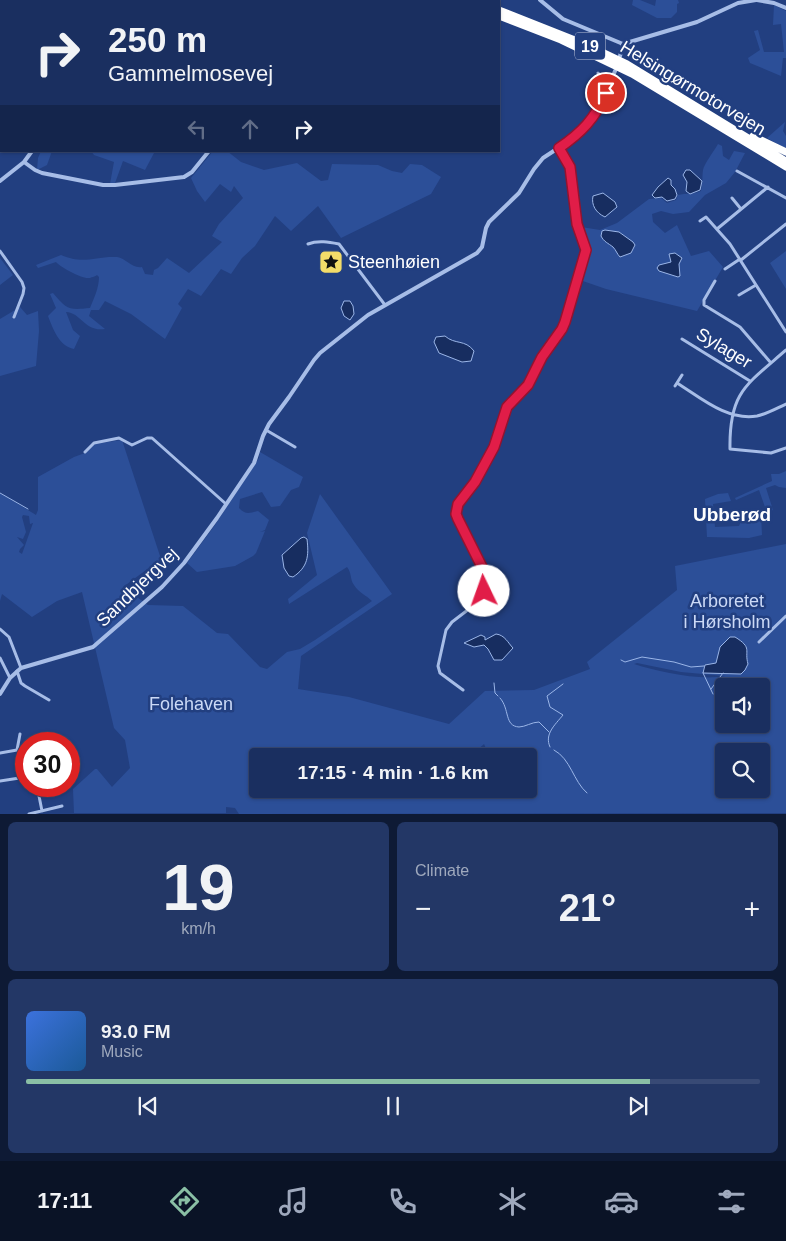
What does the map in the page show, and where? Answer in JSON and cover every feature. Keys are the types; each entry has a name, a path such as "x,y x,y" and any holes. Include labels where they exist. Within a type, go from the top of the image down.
{"highway":[{"name":"Helsingørmotorvejen","path":"500,10 610,55 677,93 786,161"},
{"name":"Helsingørmotorvejen","path":"500,16 561,40 655,87 711,121 724,132 786,169"},
{"path":"677,93 760,140 786,152"}],"street":[{"path":"540,0 563,19 623,44 697,22 738,3 757,0 774,3 786,8"},
{"path":"620,56 623,44"},
{"name":"Sandbjergvej","path":"0,694 10,678 19,670 87,650 98,644 167,582 205,536 254,463 266,430 316,357 350,328 384,305 479,251 489,222 519,193 539,162 578,135 586,127 604,98 615,71"},
{"path":"598,73 611,82"},
{"path":"463,690 440,673 438,666 446,630 482,594 485,583 481,562 456,514 458,504 475,482 494,447 507,407 528,385 542,357 562,329 586,255 585,245 577,224 570,167 559,148"},
{"path":"0,181 24,162 31,152"},
{"path":"24,162 42,173 115,186 184,177 192,172 208,152"},
{"path":"737,171 786,198"},
{"path":"717,228 768,187"},
{"path":"732,198 740,209"},
{"path":"700,221 706,217 730,244 786,332"},
{"path":"725,269 740,260 786,224"},
{"path":"308,244 312,242 339,244 384,305"},
{"path":"0,251 22,282 24,288 14,317"},
{"path":"716,281 704,300 704,305 740,327 771,363"},
{"path":"739,295 756,285"},
{"name":"Sylager","path":"682,339 750,381"},
{"path":"786,350 750,381 739,396 732,415 730,449 771,453 786,448"},
{"path":"682,375 676,385 732,415 741,417 758,416 786,404"},
{"path":"266,430 295,446"},
{"path":"84,452 94,443 119,438 132,445 147,438 152,438 226,504"},
{"path":"759,642 786,616"},
{"path":"0,629 9,637 21,682 49,700"},
{"path":"0,658 10,678"},
{"path":"0,753 15,750"},
{"path":"0,781 15,779"},
{"path":"39,797 42,811"},
{"path":"30,814 62,806"}],"green space":[{"path":"633,0 640,0 655,6 656,0 678,0 679,3 677,4 677,12 671,18 657,18 632,5"},
{"path":"774,5 786,11 786,58 783,58 781,76 750,63 748,58 760,50 754,31 758,30 764,52 784,52 781,24 773,25"},
{"path":"785,122 783,131 786,136 786,149 767,138"},
{"path":"718,144 722,146 723,156 729,160 734,151 745,153 735,172 726,183 705,195 689,212 673,214 661,211 652,214 653,222 665,233 677,225 691,256 709,251 723,267 697,311 606,289 580,280 588,253 587,243 581,227 600,230 617,223 649,199 661,198 667,203 676,200 678,195 701,191 704,167"},
{"path":"41,152 52,152 47,165 37,170"},
{"path":"92,152 154,153 145,170 123,161 115,183 110,184 114,162 94,155"},
{"path":"212,152 228,152 241,162 264,170 297,163 321,181 328,180 332,164 378,165 402,173 410,164 422,165 441,177 431,194 341,238 318,206 291,231 275,216 255,246 242,258 231,274 221,269 201,296 188,289 178,304 182,308 165,339 131,314 105,301 99,310 91,310 89,316 105,329 92,328 76,316 66,312 73,330 80,336 74,349 60,341 48,316 56,308 50,294 53,293 69,308 90,308 99,277 97,275 89,278 81,277 66,270 56,262 38,268 36,265 61,255 83,260 117,257 135,266 142,267 145,274 153,275 154,270 167,258 189,273 222,242 212,236 219,224 243,198 234,186 231,192 220,184 205,202 191,178"},
{"path":"786,251 786,289 770,263"},
{"path":"0,258 13,275 0,285"},
{"path":"20,307 27,315 38,311 39,331 36,366 0,376 0,319"},
{"name":"Folehaven","path":"122,440 161,559 123,587 148,605 183,606 217,633 228,634 260,667 267,669 287,652 300,649 315,640 372,601 356,588 347,567 289,604 288,599 317,575 307,533 320,494 392,594 301,656 298,689 349,697 449,724 485,691 534,690 590,669 587,662 677,590 675,566 786,544 786,813 239,814 235,808 226,807 226,813 74,813 73,797 80,797 80,783 95,769 112,787 130,768 125,740 114,728 82,592 57,601 32,617 2,594 0,601 0,493 36,515 38,510 38,477 85,453 94,444","holes":["23,515 29,516 30,524 33,523 22,554 19,552 24,545 17,537 23,539 26,532","634,664 681,672 725,676 692,677 667,673"]},
{"path":"260,452 303,477 299,487 291,490 280,506 271,507 262,492 240,499 239,508 243,512 258,511 269,520 265,530 260,532 265,531 256,553 235,566 197,572 187,563 215,525 259,458"},
{"path":"786,471 786,488 775,485 766,488 773,510 761,515 762,535 749,538 707,537 705,499 718,494 728,493 731,501 713,504 715,527 739,526 742,519 766,510 759,490 736,500 735,498 772,481 771,474 779,474"}],"shaded area":[{"path":"686,170 690,170 702,181 700,190 690,194 686,191 687,182 683,175"},
{"path":"668,178 671,180 671,185 677,195 675,199 667,201 662,197 655,198 652,195"},
{"path":"603,193 615,202 617,207 605,217 597,211 593,203 593,196"},
{"path":"602,231 619,232 633,242 635,245 631,253 620,257 613,247 601,236"},
{"path":"675,253 682,258 679,264 680,276 678,277 659,271 657,268 659,265 671,262 669,254"},
{"path":"344,301 350,301 353,306 354,314 350,320 344,316 341,308"},
{"path":"445,336 471,347 474,351 471,361 462,362 439,353 434,342 436,337"},
{"path":"304,537 307,539 308,551 305,565 293,577 289,576 284,568 282,555"},
{"path":"496,634 504,638 513,648 502,660 494,660 484,645 474,647 464,643 481,635 485,637 485,640"},
{"path":"730,637 735,637 747,649 748,664 745,670 741,674 703,673 705,665 716,663 720,647"}],"waterway":[{"path":"0,493 28,509"},
{"path":"621,660 625,662 642,657 691,667 704,666"},
{"path":"703,673 713,694"},
{"path":"711,689 723,673"},
{"path":"494,683 495,693 498,696"},
{"path":"550,747 549,734 563,715 550,707 547,696 563,684"},
{"path":"500,698 511,724 521,727 539,722 549,732"},
{"path":"554,750 568,764 587,793"}],"place":[{"name":"Steenhøien","path":"331,262"}],"district":[{"name":"Ubberød","path":"732,514"}],"route":[{"path":"484,591 485,583 481,562 458,519 456,508 461,498 473,486 494,447 509,403 532,379 546,349 562,329 570,309 586,250 577,224 570,167 559,148 586,127 606,93"}],"park label":[{"name":"Arboretet i Hørsholm","path":"727,611"}]}
